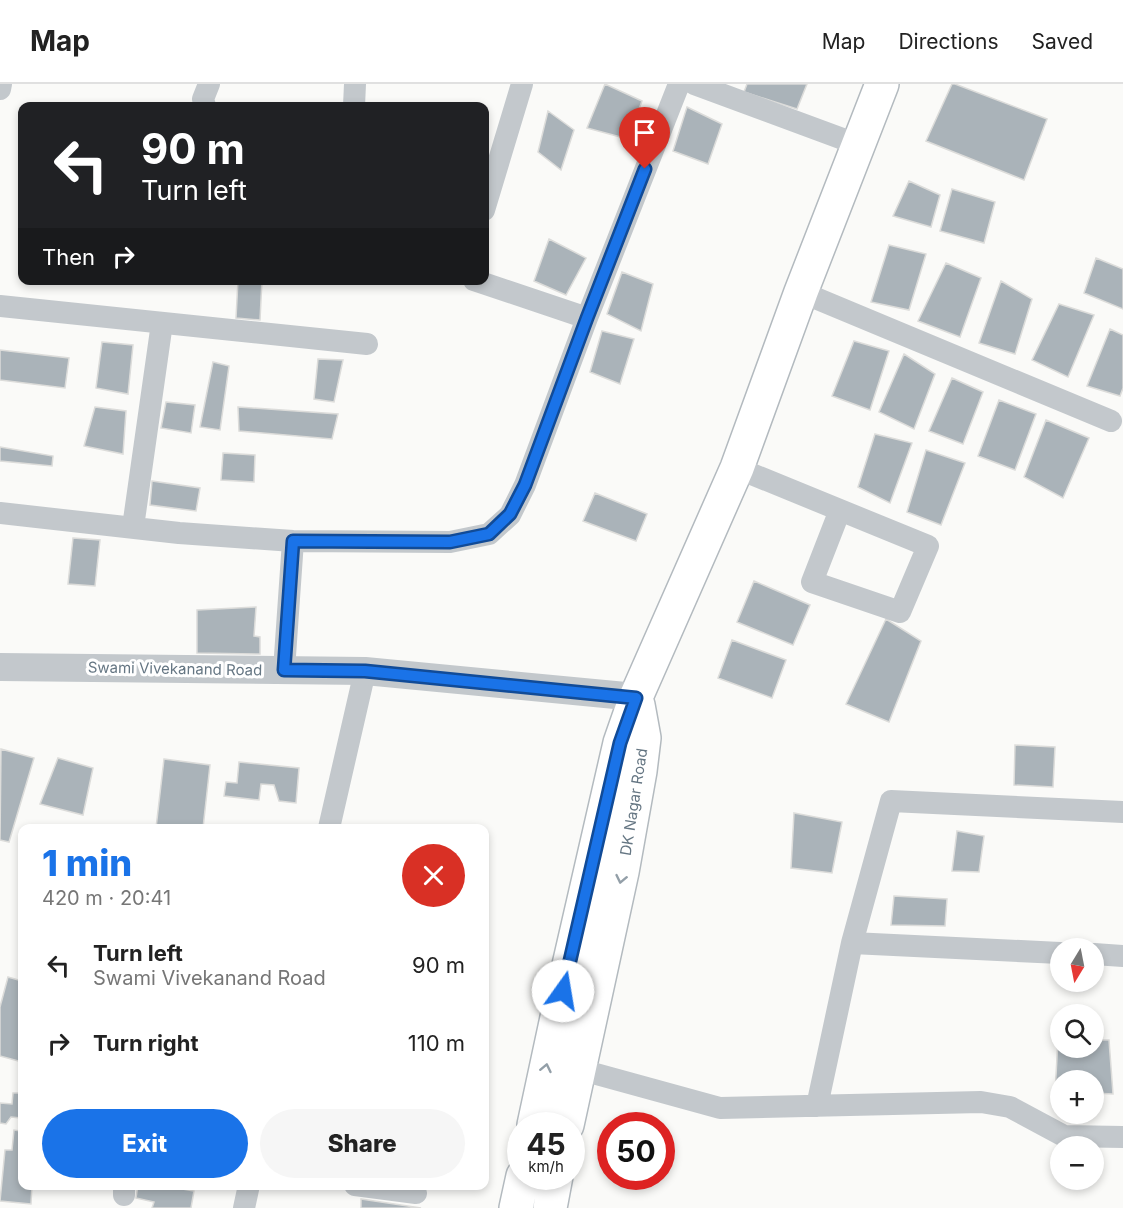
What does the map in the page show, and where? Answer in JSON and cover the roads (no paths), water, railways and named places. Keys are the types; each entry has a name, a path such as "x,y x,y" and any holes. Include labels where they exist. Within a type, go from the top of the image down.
{"main road":[{"path":"636,698 737,468 801,292 882,84"},
{"name":"DK Nagar Road","path":"570,1112 622,872 640,771 644,738 636,698"},
{"name":"DK Nagar Road","path":"537,1112 620,743 636,698"},
{"path":"516,1208 520,1190"},
{"path":"550,1208 553,1190"}],"street":[{"path":"0,89 1,84"},
{"path":"204,102 209,84"},
{"path":"354,102 355,84"},
{"path":"489,193 522,84"},
{"path":"0,513 179,533 293,541 450,542 489,534 510,514 525,485 587,318 679,84"},
{"path":"694,84 859,145"},
{"path":"489,285 587,318"},
{"path":"801,292 1111,421"},
{"path":"0,306 367,344"},
{"path":"133,527 162,323"},
{"path":"737,468 840,510 928,546 900,612 813,582 840,510"},
{"path":"284,670 293,541"},
{"name":"Swami Vivekanand Road","path":"0,667 365,671 636,698"},
{"path":"330,824 365,671"},
{"path":"817,1106 852,943 891,801 1123,812"},
{"path":"852,943 1050,953"},
{"path":"1104,955 1123,956"},
{"path":"578,1069 720,1108 981,1102 1010,1107 1064,1136 1123,1137"},
{"path":"244,1208 248,1190"},
{"path":"393,1190 416,1193"}]}
